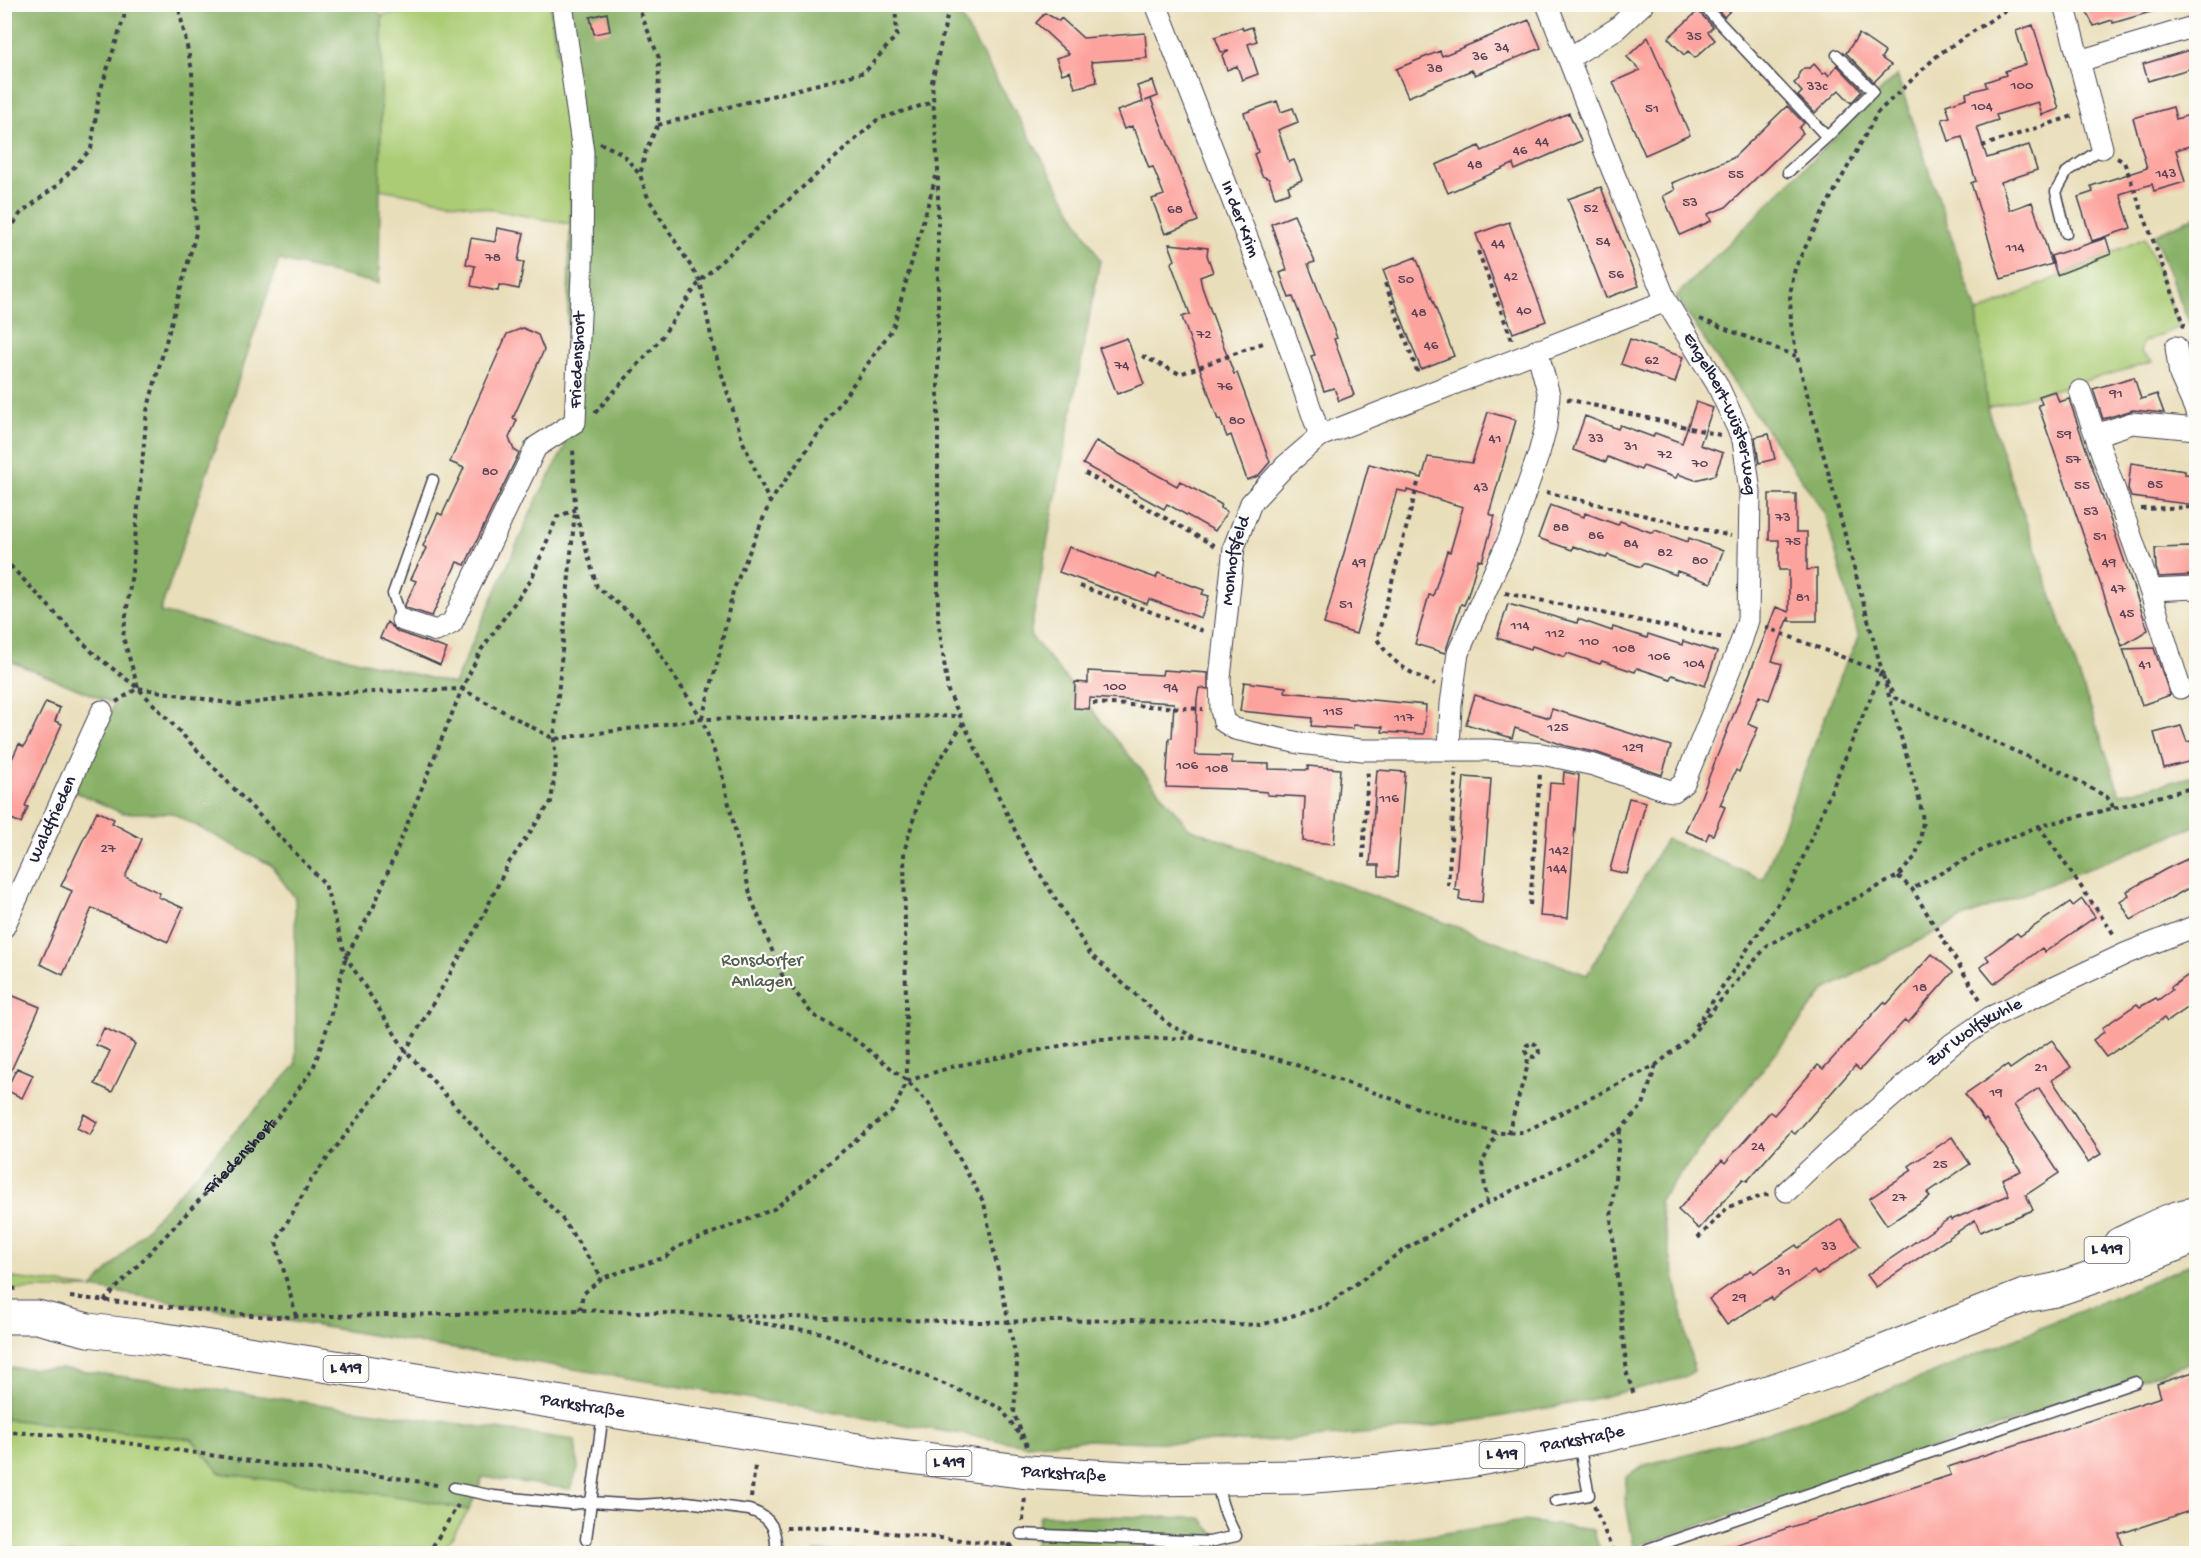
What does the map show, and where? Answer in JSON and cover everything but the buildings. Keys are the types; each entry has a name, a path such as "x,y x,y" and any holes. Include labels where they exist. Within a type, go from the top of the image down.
{"main road":[{"name":"Parkstraße","path":"2024,1296 2046,1278 2175,1220 2196,1214"},
{"name":"Parkstraße","path":"4,1317 37,1317 88,1330 164,1340 870,1452 1027,1472 1121,1478 1289,1478 1468,1461 1578,1441 1699,1413 1851,1364 2024,1296 2065,1287 2196,1236"},
{"name":"Parkstraße","path":"4,1341 35,1339 88,1330"}],"street":[{"name":"Friedenshort","path":"402,620 436,631 452,622 536,447 575,422 582,274 583,152 562,4"},
{"name":"In der Krim","path":"1156,4 1284,335 1320,436"},
{"name":"Engelbert-Wüster-Weg","path":"1542,754 1594,765 1667,790 1674,791 1684,783 1748,620 1750,492 1743,440 1717,384 1668,304 1547,4"},
{"path":"1569,58 1616,29 1643,4"},
{"path":"2064,4 2102,148"},
{"path":"2079,61 2196,26"},
{"name":"Monhofsfeld","path":"1221,710 1220,678 1223,638 1234,547 1251,503 1285,466 1320,436 1528,354 1668,304"},
{"path":"2176,347 2180,375 2196,411"},
{"path":"1453,750 1452,692 1458,653 1509,539 1546,427 1549,394 1528,354"},
{"path":"2080,391 2150,590 2180,687"},
{"path":"2096,435 2132,423 2196,429"},
{"path":"2150,590 2196,588"},
{"path":"1221,710 1224,722 1235,729 1299,744 1369,749 1516,751 1542,754"},
{"name":"Waldfrieden","path":"4,927 102,711"},
{"name":"Zur Wolfskuhle","path":"1787,1191 1952,1044 1991,1017 2127,952 2196,926"}],"lane":[{"path":"1702,4 1827,137"},
{"path":"1788,172 1873,91 1837,55"},
{"path":"2066,233 2056,192 2067,172 2102,148"},
{"path":"402,620 393,594 433,480"},
{"path":"1650,1554 1648,1549 2136,1382"},
{"path":"586,1539 603,1410"},
{"path":"1555,1501 1589,1495 1578,1441"},
{"path":"1021,1534 1209,1542 1236,1536 1218,1494 1218,1479"},
{"path":"454,1488 543,1502 639,1505 687,1502 749,1510 757,1513 777,1534 776,1554"}],"path":[{"path":"4,239 20,214 56,186 90,149 99,95 124,17 125,4"},
{"path":"138,688 123,637 133,561 147,411 196,233 192,70 178,4"},
{"path":"637,4 659,58 658,125 646,150 640,175"},
{"path":"658,125 865,72 897,35 895,4"},
{"path":"958,4 947,6 932,82 938,170 938,618 948,691 959,716 1023,847 1090,955 1171,1026 1197,1038 1291,1064 1497,1133 1524,1132 1656,1065 1686,1041 1768,945 1898,876 1914,857 1920,842 1923,821 1920,802 1882,672 1797,357 1791,323 1790,295 1795,268 1878,112 1939,54 2015,4"},
{"path":"296,1316 276,1242 311,1180 394,1071 481,920 508,864 551,802 575,510 572,450 575,422 595,413 651,350 700,281 878,119 933,102"},
{"path":"1982,146 2091,110"},
{"path":"582,140 600,143 623,154 640,175 648,198 700,281 713,346 743,442 770,502"},
{"path":"2102,148 2124,162 2184,324 2176,347"},
{"path":"702,719 733,591 770,502 893,328 938,170"},
{"path":"1479,251 1528,354"},
{"path":"1385,283 1426,393"},
{"path":"1668,304 1797,357"},
{"path":"1142,356 1180,374 1284,335"},
{"path":"1549,394 1743,440"},
{"path":"1085,473 1233,555"},
{"path":"1418,483 1377,639 1388,656 1411,674 1452,692"},
{"path":"1528,487 1748,540"},
{"path":"2122,510 2196,507"},
{"path":"575,510 597,587 638,620 702,719 721,770 751,898 782,975 813,1015 857,1041 907,1081 929,1104 984,1203 1017,1363 1014,1414 1026,1445 1001,1408 823,1333 713,1315"},
{"name":"Friedenshort","path":"88,1330 105,1300 277,1118 313,1070 346,957 374,906 462,689 481,650 531,580 557,517 575,510"},
{"path":"4,559 95,655 138,688 325,884 346,957 405,1050 487,1141 561,1217 602,1278"},
{"path":"1080,586 1223,638"},
{"path":"1487,589 1741,642"},
{"path":"1748,620 1882,672 1895,698 2060,771 2107,796 2114,808"},
{"path":"1686,1041 1793,881 1882,672"},
{"path":"138,688 240,705 314,694 462,689 555,739 702,719 959,716"},
{"path":"1092,703 1221,710"},
{"path":"580,1310 583,1294 602,1278 666,1257 677,1247 774,1209 894,1110 907,1081 904,852 922,789 963,723"},
{"path":"1363,858 1369,749"},
{"path":"1448,886 1453,750"},
{"path":"1530,905 1542,754"},
{"path":"1912,889 1986,848 2039,826 2196,787"},
{"path":"2039,826 2127,952"},
{"path":"1898,876 1912,889 1991,1017"},
{"path":"907,1081 955,1066 1097,1040 1197,1038"},
{"path":"1508,1133 1527,1068 1528,1056"},
{"path":"105,1300 271,1317 580,1310 979,1322 1132,1320 1261,1325 1325,1306 1402,1251 1487,1203 1568,1163 1620,1130 1643,1105 1656,1065"},
{"path":"1620,1130 1611,1218 1627,1374 1634,1395"},
{"path":"1487,1203 1482,1164 1497,1133"},
{"path":"1698,1238 1728,1207 1760,1196 1787,1191"},
{"path":"4,1432 131,1443 265,1464 415,1480 454,1488"},
{"path":"749,1510 755,1466"},
{"path":"428,1554 456,1506 480,1493"},
{"path":"1589,1495 1614,1554"},
{"path":"773,1528 830,1527 1011,1545 1016,1554"}],"green space":[{"name":"Ronsdorfer Anlagen","path":"367,4 382,15 379,284 279,260 160,612 454,684 538,497 564,449 572,161 550,5 954,5 1100,260 1030,635 1189,828 1587,975 1666,839 1763,879 1846,662 1859,638 1825,513 1723,368 1676,296 1897,75 1977,313 1987,408 2120,794 2196,776 2196,826 1958,920 1825,990 1659,1201 1694,1371 1683,1378 1580,1402 1487,1419 1386,1432 1291,1440 1186,1443 1086,1440 1026,1445 92,1288 296,1065 295,898 271,865 172,813 122,813 73,791 114,704 5,659 4,5"},
{"path":"464,4 550,5 572,161 570,224 380,189 382,15"},
{"path":"2196,216 2196,390 2188,372 2192,331 2154,235"},
{"path":"2145,238 2180,327 2143,342 2140,352 2153,362 1987,408 1977,313"},
{"path":"2196,1262 2196,1361 1634,1547 1625,1499 1626,1477 1645,1465 1755,1436 1867,1398 1931,1374"},
{"path":"5,1277 92,1288 5,1290"},
{"path":"5,1368 68,1369 575,1440 578,1469 570,1489 483,1477 469,1510 410,1498 220,1473 192,1439 5,1419"},
{"path":"5,1419 192,1439 220,1473 410,1498 469,1510 442,1553 5,1554"},
{"path":"1040,1515 1201,1518 1229,1553 814,1554 815,1551 1033,1552"},
{"path":"1523,1521 1593,1530 1601,1553 1317,1553"}]}
